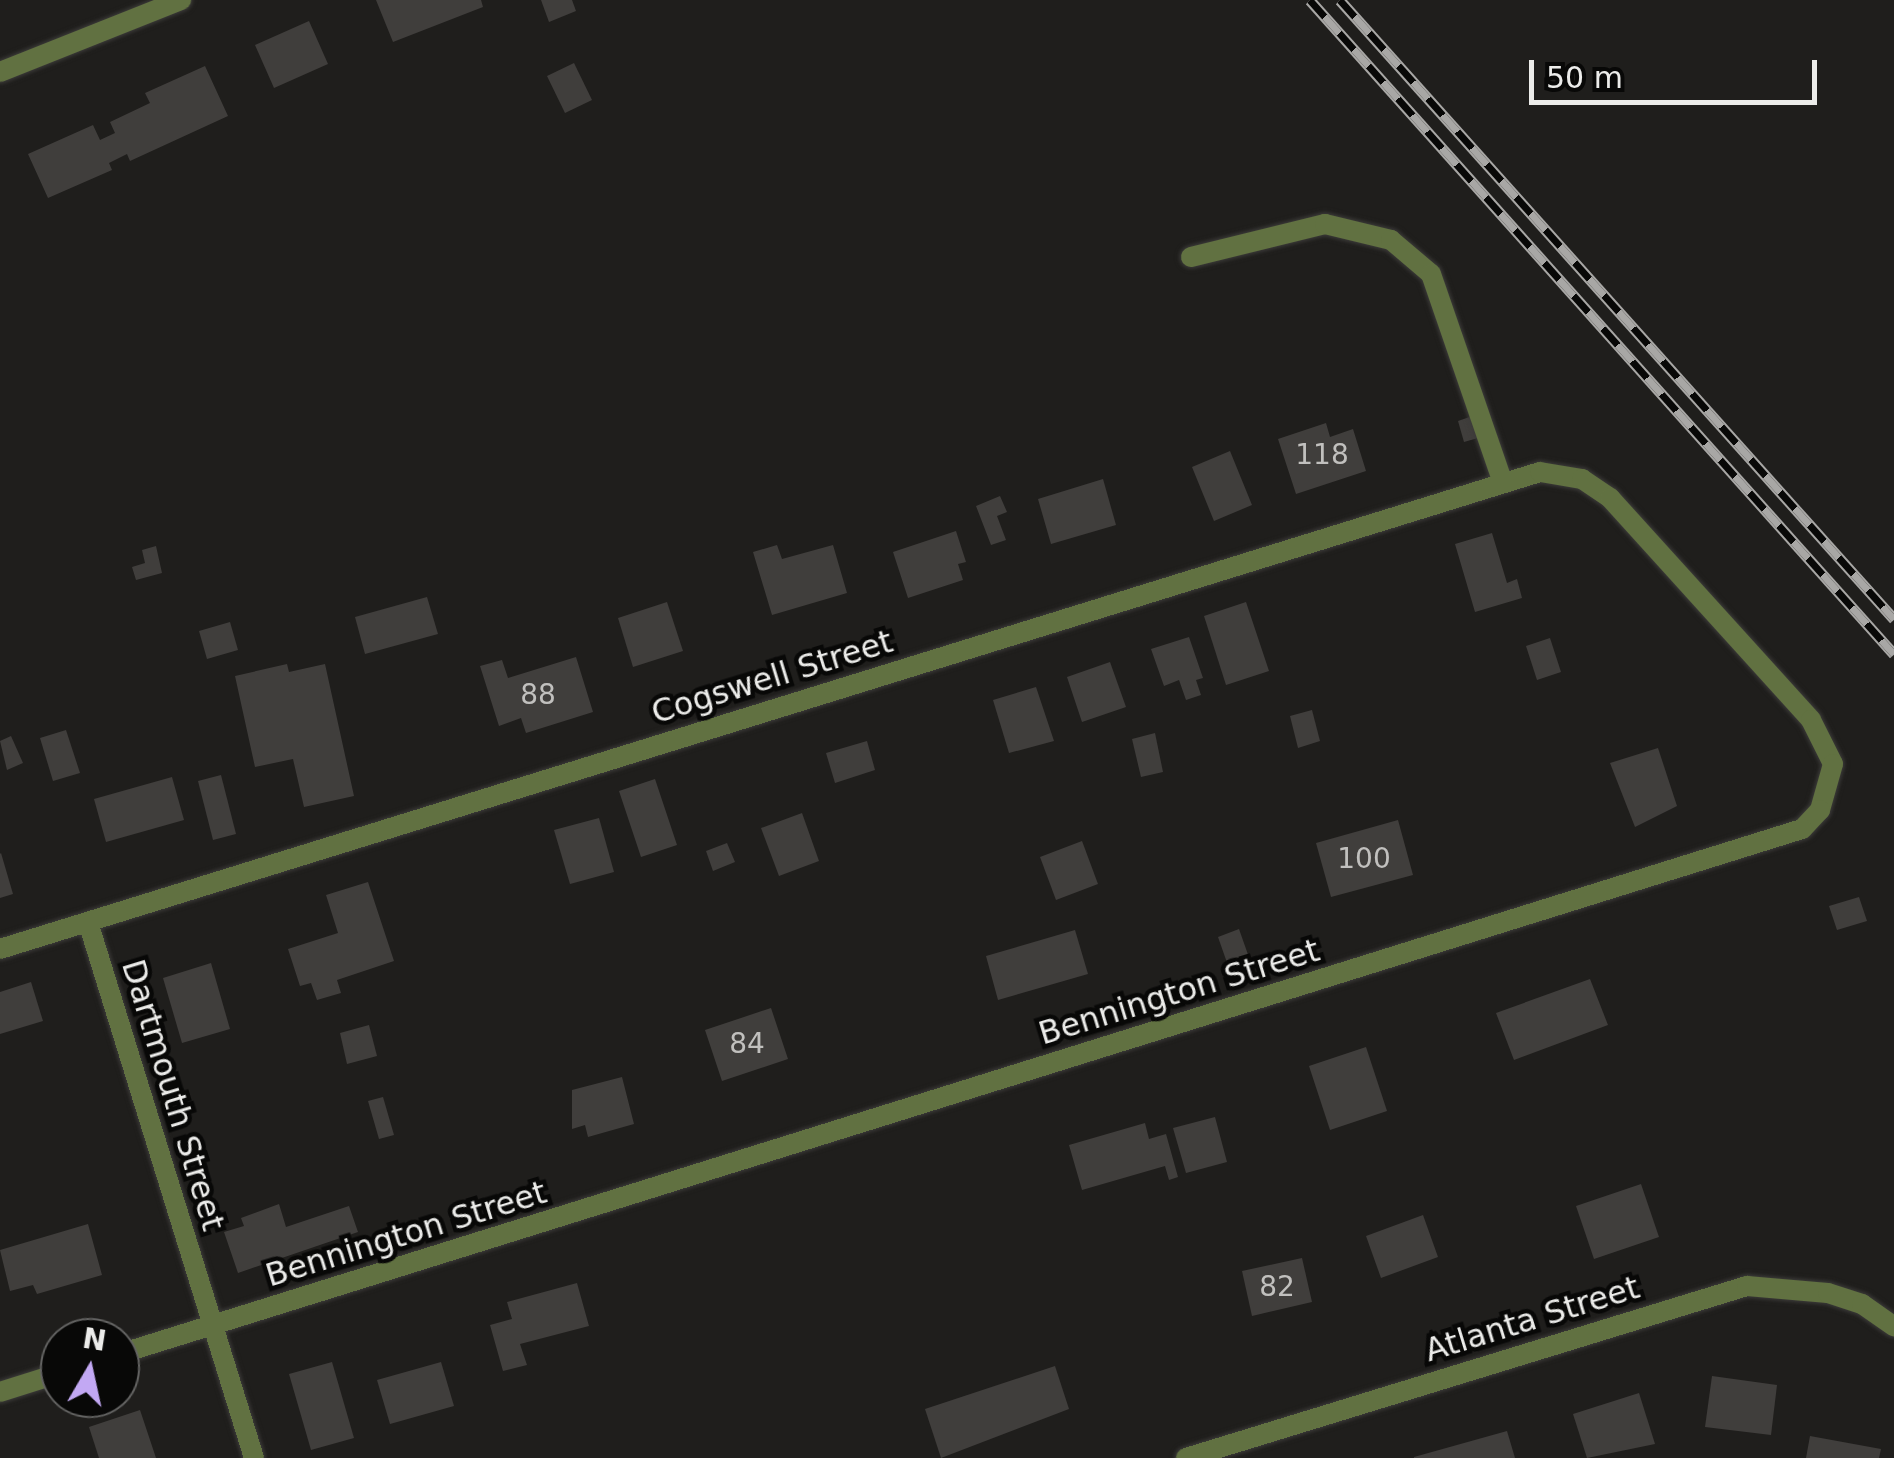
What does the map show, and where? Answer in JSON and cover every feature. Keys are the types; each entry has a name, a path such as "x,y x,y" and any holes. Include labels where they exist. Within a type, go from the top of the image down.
{"street":[{"path":"0,72 181,0"},
{"path":"1190,257 1325,224 1391,240 1430,274 1502,480"},
{"name":"Cogswell Street","path":"0,949 1502,480 1564,474"},
{"name":"Bennington Street","path":"140,1348 1802,829 1830,788 1833,764 1825,740 1610,498 1564,474"},
{"name":"Dartmouth Street","path":"88,922 254,1458"},
{"name":"Atlanta Street","path":"1186,1458 1747,1286 1828,1292 1862,1304 1894,1326"},
{"path":"0,1392 40,1379"}],"building":[{"path":"376,0 481,0 483,7 393,42"},
{"path":"541,0 572,0 576,11 549,22"},
{"path":"309,21 328,64 274,88 255,45"},
{"path":"574,63 592,100 565,113 547,76"},
{"path":"205,66 228,116 130,161 127,154 109,163 112,170 48,198 28,154 93,125 100,140 115,133 110,122 150,103 145,93"},
{"path":"1478,414 1485,436 1464,442 1458,421"},
{"path":"1326,423 1330,437 1353,429 1366,471 1296,494 1278,439"},
{"path":"1230,451 1252,505 1214,521 1192,467"},
{"path":"1103,479 1116,525 1051,544 1038,499"},
{"path":"1000,496 1007,512 997,516 1006,540 991,545 976,506"},
{"path":"956,531 966,562 958,564 963,580 908,598 893,552"},
{"path":"1492,533 1507,583 1517,579 1522,598 1475,612 1455,544"},
{"path":"777,545 782,559 833,545 847,593 772,615 753,552"},
{"path":"156,546 162,573 136,580 132,567 145,563 142,550"},
{"path":"427,597 438,634 365,654 355,617"},
{"path":"667,602 683,651 633,667 618,618"},
{"path":"1246,602 1269,671 1226,685 1204,616"},
{"path":"230,622 238,650 207,659 199,631"},
{"path":"1189,637 1203,678 1196,680 1201,695 1186,700 1179,680 1164,686 1151,649"},
{"path":"1550,638 1561,672 1537,680 1526,646"},
{"path":"576,657 593,712 526,733 521,718 499,726 480,666 502,660 508,678"},
{"path":"1110,662 1126,707 1082,722 1067,677"},
{"path":"287,664 289,672 325,664 354,796 304,807 293,759 255,767 235,676"},
{"path":"1036,687 1054,741 1009,753 993,700"},
{"path":"1312,710 1320,741 1298,748 1290,716"},
{"path":"66,730 80,773 53,781 40,738"},
{"path":"1155,733 1163,772 1141,777 1132,739"},
{"path":"11,736 23,763 7,770 0,741"},
{"path":"867,741 875,770 835,783 826,753"},
{"path":"1658,748 1677,806 1635,827 1610,763"},
{"path":"221,775 236,834 213,840 198,781"},
{"path":"172,777 184,820 106,842 94,799"},
{"path":"655,779 677,845 641,857 619,791"},
{"path":"802,813 819,861 779,876 761,828"},
{"path":"599,818 614,872 570,884 554,830"},
{"path":"1398,820 1413,875 1331,897 1316,843"},
{"path":"1082,841 1098,884 1056,900 1040,857"},
{"path":"727,843 735,862 713,871 706,851"},
{"path":"0,854 13,894 0,898"},
{"path":"368,882 394,961 337,980 341,993 317,1000 311,983 300,986 288,949 338,933 326,895"},
{"path":"1859,897 1867,921 1837,930 1829,906"},
{"path":"1239,929 1252,966 1231,974 1218,937"},
{"path":"1075,930 1088,974 998,1000 986,956"},
{"path":"211,963 230,1029 182,1043 163,978"},
{"path":"1590,979 1608,1025 1514,1060 1496,1013"},
{"path":"31,982 43,1021 0,1034 0,992"},
{"path":"771,1008 788,1059 722,1081 705,1030"},
{"path":"369,1025 377,1056 347,1064 340,1033"},
{"path":"1366,1047 1387,1111 1330,1130 1309,1066"},
{"path":"622,1077 634,1124 588,1137 585,1125 572,1129 572,1090"},
{"path":"383,1097 394,1135 379,1139 368,1101"},
{"path":"1215,1117 1227,1162 1186,1173 1173,1128"},
{"path":"1145,1123 1149,1139 1166,1134 1178,1177 1169,1180 1165,1166 1082,1190 1069,1145"},
{"path":"1641,1184 1659,1237 1594,1259 1576,1206"},
{"path":"279,1204 286,1227 349,1206 358,1232 238,1273 224,1232 244,1226 241,1218"},
{"path":"1423,1215 1438,1257 1381,1278 1366,1236"},
{"path":"88,1224 102,1275 37,1294 33,1285 10,1291 0,1250"},
{"path":"1302,1258 1312,1302 1252,1316 1242,1271"},
{"path":"577,1283 589,1326 520,1344 527,1365 503,1371 490,1325 512,1319 507,1302"},
{"path":"332,1362 354,1438 311,1450 289,1374"},
{"path":"441,1362 454,1406 390,1424 377,1380"},
{"path":"1055,1366 1069,1409 941,1458 925,1409"},
{"path":"1712,1376 1777,1385 1771,1435 1705,1427"},
{"path":"1639,1393 1655,1444 1587,1458 1573,1414"},
{"path":"140,1410 156,1458 99,1458 89,1427 116,1418 140,1418"},
{"path":"1507,1431 1515,1458 1414,1458 1414,1457"},
{"path":"1810,1436 1881,1449 1879,1458 1806,1458"}],"railway":[{"path":"1310,0 1894,654"},
{"path":"1340,0 1894,619"}]}
